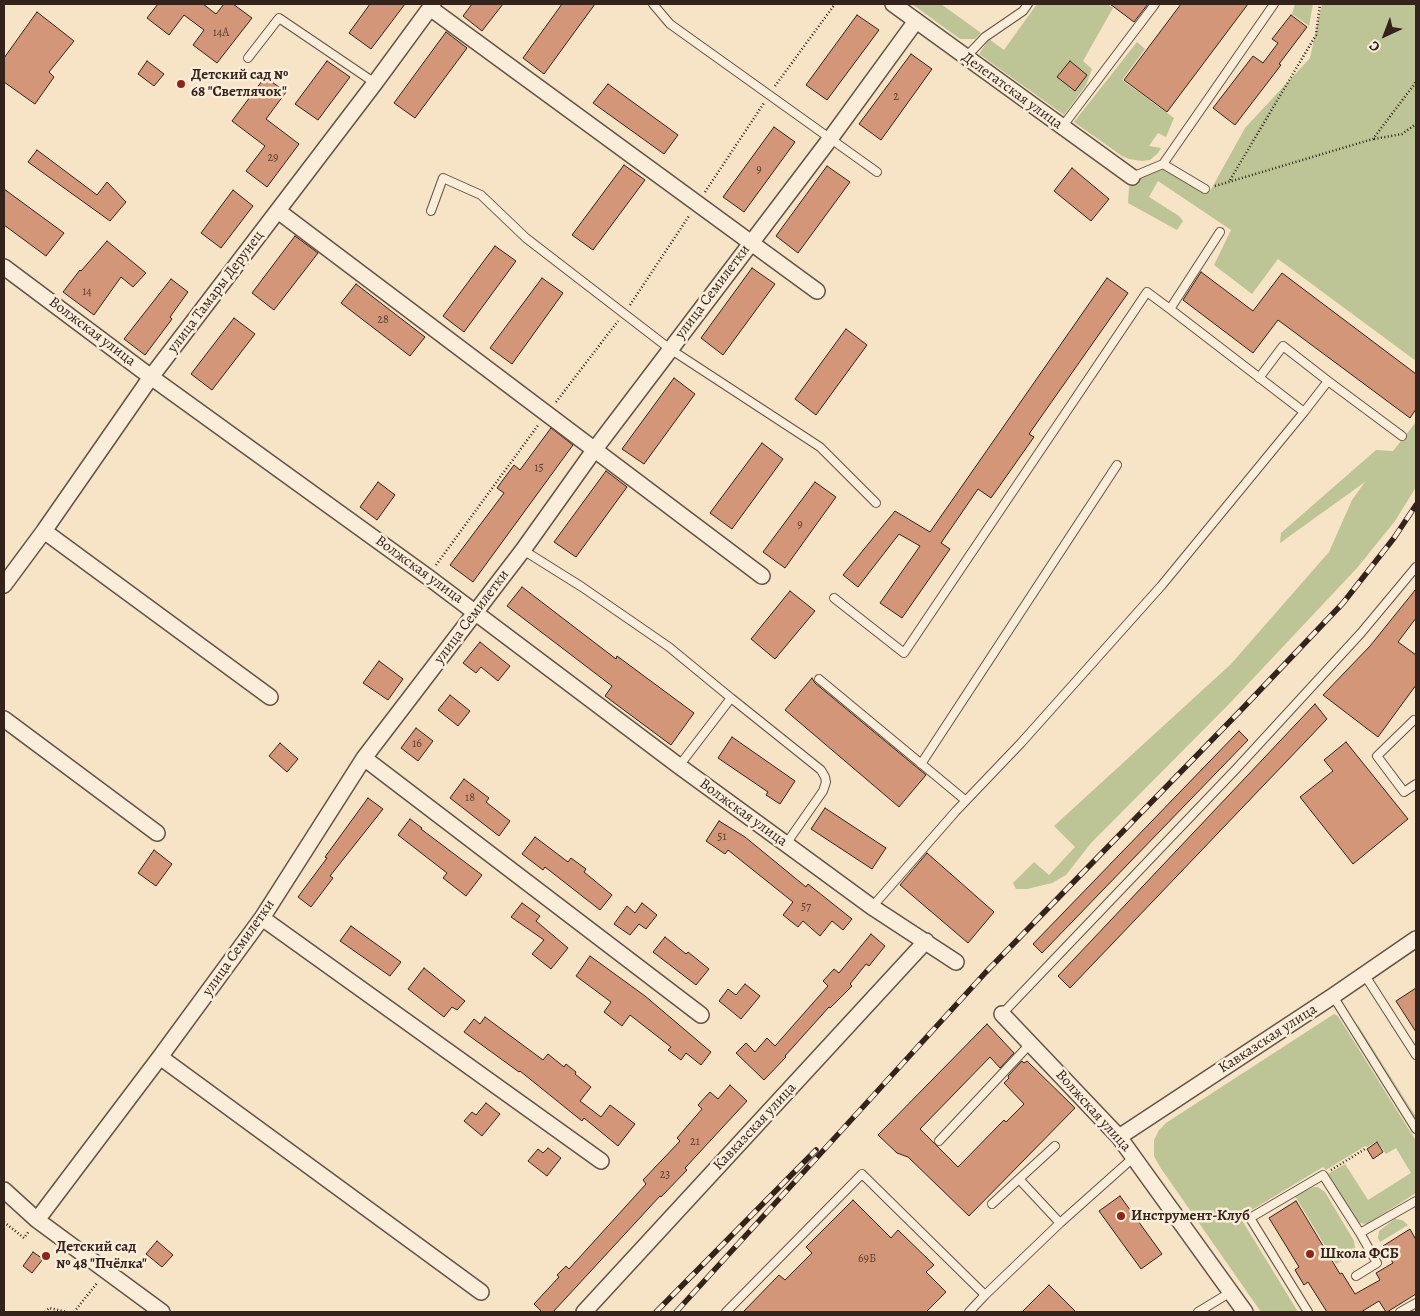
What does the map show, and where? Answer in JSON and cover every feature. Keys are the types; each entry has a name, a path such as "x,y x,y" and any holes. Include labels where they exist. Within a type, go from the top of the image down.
{"street":[{"name":"Делегатская улица","path":"893,4 1132,177"},
{"name":"улица Тамары Дерунец","path":"4,585 152,377 375,83 431,6"},
{"path":"431,6 750,244 817,291"},
{"name":"улица Семилетки","path":"37,1220 262,918 364,758 523,550 594,449 830,139 916,21"},
{"path":"278,211 762,576"},
{"name":"Волжская улица","path":"4,267 476,612 679,766 872,907 956,962"},
{"path":"44,531 270,697"},
{"path":"4,719 157,833"},
{"path":"364,758 701,1015"},
{"path":"262,918 601,1161"},
{"name":"Кавказская улица","path":"1119,1137 1416,939"},
{"name":"Кавказская улица","path":"584,1312 926,941"},
{"name":"Волжская улица","path":"1002,1014 1119,1137 1245,1312"},
{"path":"160,1057 481,1292"},
{"path":"4,1190 37,1220 162,1312"}],"lane":[{"path":"653,4 670,24 877,172"},
{"path":"966,57 985,37 1023,11 1028,4"},
{"path":"1062,127 1155,4"},
{"path":"1132,177 1163,164 1274,4"},
{"path":"248,58 279,18 375,83"},
{"path":"1163,164 1205,189"},
{"path":"431,211 443,178 481,195 526,238 670,349 820,447 876,503"},
{"path":"1170,309 1220,232"},
{"path":"834,598 904,652 1147,292 1304,412"},
{"path":"1259,378 1282,346 1402,436"},
{"path":"872,907 965,800 1021,743 1162,585 1328,380"},
{"path":"921,764 1117,465"},
{"path":"523,550 582,587 669,648 821,770 826,782 822,791 786,844"},
{"path":"1002,1014 1237,768 1361,633 1416,567"},
{"path":"819,678 965,800"},
{"path":"679,766 731,698"},
{"path":"1416,721 1377,756 1404,792 1416,784"},
{"path":"1364,974 1416,1055"},
{"path":"1333,996 1416,1129"},
{"path":"939,1141 1030,1044"},
{"path":"992,1204 1055,1146"},
{"path":"969,1312 1060,1223 1134,1157"},
{"path":"726,1312 862,1174 985,1295"},
{"path":"1308,1312 1250,1218 1323,1175 1377,1263 1356,1276"},
{"path":"1020,1179 1060,1223"},
{"path":"1360,1233 1416,1201"},
{"path":"1198,1312 1231,1292"},
{"path":"1400,1312 1416,1303"}],"path":[{"path":"771,92 835,4"},
{"path":"1229,181 1316,35 1320,4"},
{"path":"1373,139 1416,82"},
{"path":"428,577 547,413 625,313 766,100"},
{"path":"1205,189 1373,139 1402,134 1416,124"},
{"path":"1323,1175 1365,1149"},
{"path":"4,1222 24,1238 37,1220"},
{"path":"74,1312 106,1270"},
{"path":"45,1312 49,1308 67,1312"}],"green space":[{"path":"912,4 941,4 981,33 975,39 960,39"},
{"path":"1037,4 1110,4 1113,8 1083,61 1092,69 1086,85 1064,115 979,54 989,39 1004,50"},
{"path":"1295,4 1313,4 1309,26 1292,14"},
{"path":"1322,4 1416,4 1416,361 1278,259 1252,294 1214,265 1231,230 1158,181 1149,197 1179,216 1183,221 1177,230 1128,203 1129,187 1141,177 1164,169 1209,193 1245,128 1310,58"},
{"path":"1137,42 1145,49 1122,80 1174,118 1166,137 1158,133 1149,146 1161,148 1158,153 1150,160 1142,161 1122,156 1074,122"},
{"path":"1416,422 1416,487 1395,521 1357,568 1230,703 1091,843 1066,875 1052,883 1027,889 1016,889 1013,883 1034,862 1049,875 1075,847 1054,826 1231,664 1329,552 1352,500 1365,482 1280,543 1281,533 1376,450 1393,451"},
{"path":"1334,1014 1338,1016 1416,1141 1416,1193 1367,1224 1360,1223 1357,1220 1328,1174 1345,1164 1368,1200 1411,1173 1396,1148 1386,1154 1377,1141 1367,1147 1365,1146 1326,1170 1323,1167 1240,1217 1298,1312 1261,1312 1160,1167 1154,1156 1154,1140 1159,1130 1166,1123"},
{"path":"1358,1025 1416,1117 1416,1122 1356,1026"},
{"path":"1318,1187 1325,1192 1354,1241 1355,1248 1352,1254 1336,1264 1295,1196"},
{"path":"1395,1219 1402,1220 1408,1225 1380,1242 1378,1238 1379,1231"}],"building":[{"path":"158,4 203,4 216,14 224,4 233,4 252,18 217,63 193,45 204,30 184,15 169,35 147,18"},
{"path":"370,4 405,4 371,49 349,33"},
{"path":"472,4 503,4 482,31 463,16"},
{"path":"562,4 595,4 544,74 523,58"},
{"path":"1110,4 1148,4 1134,22"},
{"path":"1181,4 1248,4 1167,112 1124,80"},
{"path":"37,12 74,41 49,72 54,77 35,104 4,82 4,58"},
{"path":"857,15 879,30 827,100 806,85"},
{"path":"1291,15 1307,27 1279,64 1281,65 1235,125 1213,108 1253,56 1263,63 1278,43 1272,39"},
{"path":"446,32 467,48 415,118 394,103"},
{"path":"911,54 932,69 881,140 859,124"},
{"path":"147,61 164,74 154,86 138,74"},
{"path":"327,61 350,77 318,120 295,104"},
{"path":"1070,61 1087,75 1075,91 1057,77"},
{"path":"265,77 286,92 266,119 299,144 267,187 246,171 265,146 232,121"},
{"path":"608,84 678,135 664,154 593,103"},
{"path":"774,127 795,142 744,212 723,197"},
{"path":"37,150 97,195 107,182 126,202 110,221 28,162"},
{"path":"624,165 645,180 593,250 572,235"},
{"path":"827,166 850,182 798,253 776,236"},
{"path":"1072,168 1109,199 1091,221 1054,191"},
{"path":"4,189 64,233 46,256 4,225"},
{"path":"233,190 253,206 221,248 201,233"},
{"path":"295,236 318,253 274,310 252,293"},
{"path":"107,241 146,273 133,287 121,277 94,315 63,292"},
{"path":"495,246 516,261 464,332 443,316"},
{"path":"752,268 775,284 723,355 701,338"},
{"path":"1201,272 1253,311 1282,273 1416,374 1416,409 1410,418 1278,320 1253,353 1183,300"},
{"path":"542,278 563,293 512,364 490,348"},
{"path":"1107,278 1128,293 1029,434 1034,437 991,498 978,489 941,543 950,549 902,618 880,603 920,546 899,534 858,587 843,575 895,511 930,532"},
{"path":"171,279 188,292 170,317 172,319 145,355 124,339"},
{"path":"356,284 425,337 410,356 341,303"},
{"path":"234,318 255,334 212,390 191,374"},
{"path":"846,329 867,345 816,415 795,399"},
{"path":"674,378 695,394 644,464 622,449"},
{"path":"551,428 573,445 473,582 450,565 504,493 497,488 514,465 520,470"},
{"path":"762,443 783,459 732,529 710,513"},
{"path":"606,471 627,487 576,557 554,542"},
{"path":"378,482 395,495 377,520 360,507"},
{"path":"815,482 836,497 785,568 763,552"},
{"path":"522,587 616,659 617,656 694,713 671,745 605,696 612,686 507,606"},
{"path":"1416,589 1416,618 1398,642 1416,655 1416,685 1378,737 1323,695 1370,646"},
{"path":"790,591 815,611 775,659 751,639"},
{"path":"480,642 510,666 498,681 481,667 476,673 463,663"},
{"path":"379,661 403,679 388,700 363,683"},
{"path":"812,678 815,683 926,775 899,807 785,710"},
{"path":"450,695 470,711 458,726 438,710"},
{"path":"1315,704 1327,719 1070,988 1058,976"},
{"path":"416,728 433,741 418,761 401,748"},
{"path":"1239,731 1248,740 1042,953 1033,944"},
{"path":"732,737 795,781 780,804 766,795 768,792 718,758"},
{"path":"1346,742 1408,819 1353,864 1300,797 1333,771 1324,760"},
{"path":"280,743 298,759 287,772 269,756"},
{"path":"464,779 489,798 486,802 510,821 499,836 450,798"},
{"path":"368,798 383,809 330,876 333,878 311,907 298,897"},
{"path":"825,808 886,848 872,869 811,829"},
{"path":"410,819 482,875 466,896 443,878 447,873 398,835"},
{"path":"719,821 745,837 806,887 808,884 852,919 843,930 832,921 820,936 803,921 798,927 783,915 793,902 728,850 725,854 706,841"},
{"path":"535,837 568,862 571,858 586,869 584,872 612,895 600,910 545,867 543,870 522,854"},
{"path":"154,850 172,864 156,886 138,873"},
{"path":"927,853 994,912 968,943 900,885"},
{"path":"522,903 540,916 536,921 568,948 551,969 532,954 544,940 511,917"},
{"path":"642,903 657,915 646,929 639,924 630,935 614,924 627,906 635,913"},
{"path":"351,926 401,962 390,976 340,941"},
{"path":"871,934 885,946 869,966 866,964 850,984 852,986 829,1007 764,1080 736,1053 746,1043 755,1052 767,1038 775,1046 828,986 823,981 834,969 839,973"},
{"path":"665,937 709,969 696,985 653,952"},
{"path":"590,956 645,996 711,1052 701,1065 686,1053 681,1060 668,1050 671,1047 630,1015 622,1026 604,1012 611,1002 576,976"},
{"path":"424,968 465,1001 457,1010 452,1007 444,1017 408,989"},
{"path":"745,984 760,996 741,1019 719,1001 728,989 736,995"},
{"path":"1416,988 1416,1032 1396,1001"},
{"path":"485,1017 543,1060 548,1054 564,1067 566,1064 576,1072 575,1074 591,1087 580,1101 601,1117 610,1105 635,1124 618,1146 584,1118 582,1121 520,1071 464,1032 474,1019 480,1024"},
{"path":"987,1024 1014,1053 1000,1068 990,1057 920,1129 958,1167 1004,1120 1006,1122 1024,1104 1004,1083 1022,1061 1024,1063 1027,1061 1075,1108 969,1216 908,1157 897,1153 878,1135"},
{"path":"730,1085 747,1101 685,1168 687,1170 660,1196 553,1312 542,1312 534,1304 559,1277 557,1275 566,1266 569,1269 646,1184 643,1180 680,1141 677,1138 702,1109 698,1105 710,1092 718,1099"},
{"path":"486,1103 500,1114 482,1136 464,1121 472,1112 476,1115"},
{"path":"1377,1142 1383,1152 1373,1159 1367,1149"},
{"path":"548,1148 561,1158 547,1176 528,1161 538,1149 543,1153"},
{"path":"1120,1196 1162,1254 1141,1269 1099,1211"},
{"path":"853,1200 891,1238 898,1230 934,1265 926,1272 946,1292 926,1312 743,1312 779,1275 785,1280 812,1253 806,1247"},
{"name":"Школа ФСБ","path":"1296,1201 1340,1274 1342,1273 1355,1294 1380,1280 1376,1273 1393,1263 1383,1246 1410,1229 1416,1240 1416,1294 1387,1312 1379,1301 1361,1312 1327,1312 1308,1282 1304,1285 1295,1270 1299,1267 1269,1218"},
{"path":"157,1241 173,1255 162,1267 146,1254"},
{"path":"33,1252 43,1259 32,1273 23,1266"},
{"path":"1049,1285 1076,1312 1022,1312"}],"railway":[{"path":"676,1312 986,972 1343,603 1394,538 1416,505"},
{"path":"656,1312 816,1150"}],"place":[{"name":"Детский сад № 68 \"Светлячок\"","path":"181,84"},
{"name":"Инструмент-Клуб","path":"1121,1216"},
{"name":"Школа ФСБ","path":"1310,1254"},
{"name":"Детский сад № 48 \"Пчёлка\"","path":"46,1256"}]}
